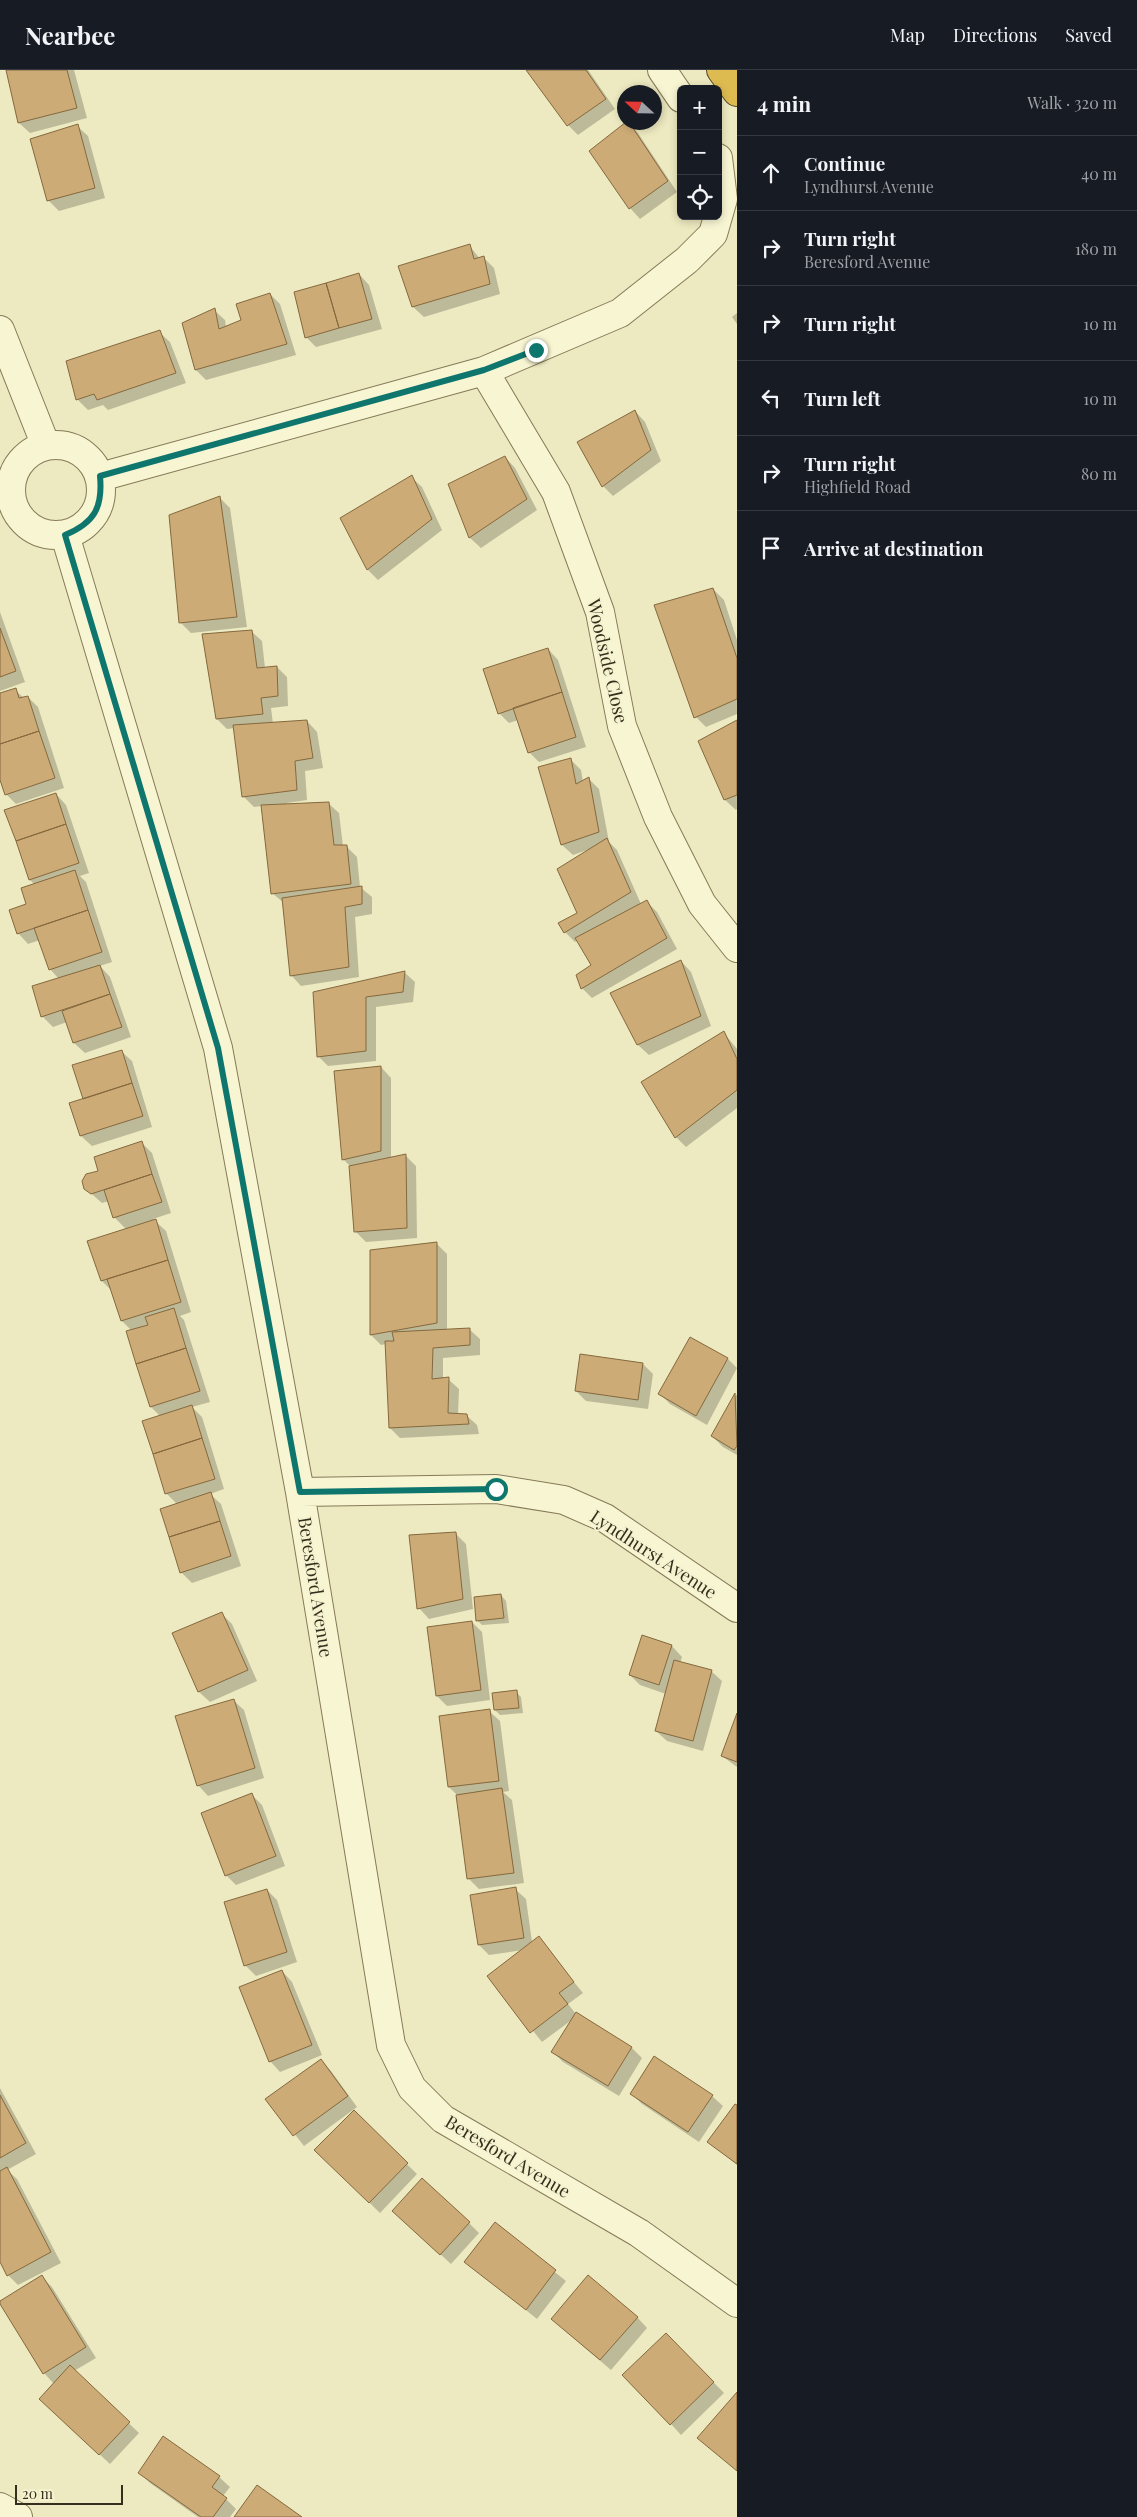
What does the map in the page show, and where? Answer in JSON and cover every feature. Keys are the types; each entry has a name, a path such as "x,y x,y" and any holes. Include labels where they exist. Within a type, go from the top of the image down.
{"highway":[{"path":"721,70 737,92"}],"street":[{"path":"662,70 677,92"},
{"path":"722,156 737,169"},
{"path":"100,476 484,370 620,313 687,260 713,234 729,214 721,175"},
{"path":"0,330 46,446"},
{"name":"Woodside Close","path":"484,370 556,492 600,612 622,726 658,817 702,904 737,948"},
{"path":"60,445 73,448 84,454 94,464 100,476 101,492 98,507 85,525 65,535 51,536 32,528 6,503 18,467 32,451 46,446 60,445"},
{"name":"Beresford Avenue","path":"65,535 218,1048 300,1492 391,2045 412,2088 443,2119 639,2233 737,2303"},
{"name":"Lyndhurst Avenue","path":"300,1492 496,1489 564,1500 605,1518 737,1608"},
{"path":"0,2508 18,2517"}],"building":[{"path":"6,70 67,70 77,108 18,123"},
{"path":"526,70 586,70 606,99 567,126"},
{"path":"78,124 95,188 47,201 30,139"},
{"path":"617,129 634,130 668,181 629,209 589,151"},
{"path":"470,244 474,259 484,256 490,284 412,307 398,266"},
{"path":"359,273 372,319 339,328 326,283"},
{"path":"326,283 339,328 305,338 294,292"},
{"path":"270,293 287,344 195,370 182,323 215,308 219,329 241,320 236,304"},
{"path":"160,330 176,373 97,400 94,394 76,400 66,361"},
{"path":"635,410 651,450 602,487 577,442"},
{"path":"505,456 527,499 469,538 448,484"},
{"path":"412,475 432,519 367,570 340,518"},
{"path":"220,496 237,617 179,623 169,515"},
{"path":"713,588 737,658 737,699 694,718 654,605"},
{"path":"0,628 16,671 0,677"},
{"path":"252,630 257,668 277,666 278,696 261,698 263,714 216,719 202,634"},
{"path":"548,648 562,692 498,714 483,669"},
{"path":"16,688 19,698 28,696 39,731 0,744 0,693"},
{"path":"562,692 576,737 528,753 513,708"},
{"path":"307,720 313,758 295,761 297,790 242,797 233,725"},
{"path":"737,720 737,795 724,800 698,741"},
{"path":"39,731 55,778 5,795 0,780 0,744"},
{"path":"571,758 576,784 589,777 599,832 561,845 538,767"},
{"path":"56,793 66,824 16,841 4,810"},
{"path":"329,802 334,845 347,845 351,884 271,894 261,805"},
{"path":"66,824 79,863 29,880 16,841"},
{"path":"607,838 631,892 564,933 558,923 577,913 557,869"},
{"path":"75,870 88,910 17,934 9,910 26,904 21,888"},
{"path":"362,886 362,904 345,907 349,967 290,976 282,898"},
{"path":"647,900 667,938 581,989 576,975 591,965 575,938"},
{"path":"88,910 102,952 49,970 34,928"},
{"path":"681,960 701,1016 637,1045 610,993"},
{"path":"100,965 110,994 41,1017 32,986"},
{"path":"405,971 403,992 366,997 366,1051 317,1057 313,992"},
{"path":"110,994 122,1027 73,1043 62,1011"},
{"path":"724,1031 737,1059 737,1090 675,1138 641,1082"},
{"path":"122,1050 132,1083 83,1099 72,1065"},
{"path":"381,1066 381,1151 342,1160 334,1071"},
{"path":"132,1083 143,1116 80,1136 69,1103"},
{"path":"142,1141 152,1174 91,1194 84,1189 82,1181 86,1174 98,1171 94,1157"},
{"path":"406,1154 407,1228 354,1232 349,1166"},
{"path":"152,1174 162,1202 113,1218 104,1190"},
{"path":"156,1219 168,1260 101,1281 87,1241"},
{"path":"437,1242 437,1323 370,1335 370,1250"},
{"path":"168,1260 181,1302 121,1321 107,1279"},
{"path":"174,1308 186,1348 136,1364 126,1331 148,1325 145,1317"},
{"path":"470,1328 470,1345 433,1348 432,1379 449,1377 448,1413 467,1414 469,1424 389,1428 385,1341 394,1341 392,1332"},
{"path":"690,1337 728,1358 696,1416 658,1394"},
{"path":"186,1348 200,1391 150,1407 136,1364"},
{"path":"580,1354 643,1363 638,1400 575,1391"},
{"path":"735,1393 737,1446 734,1450 711,1436"},
{"path":"192,1405 202,1438 153,1454 142,1421"},
{"path":"202,1438 215,1479 165,1494 153,1454"},
{"path":"211,1492 220,1521 169,1537 160,1509"},
{"path":"220,1521 231,1556 180,1573 169,1537"},
{"path":"456,1532 463,1599 417,1609 409,1535"},
{"path":"501,1594 504,1618 476,1621 474,1597"},
{"path":"222,1612 248,1670 198,1692 172,1633"},
{"path":"472,1621 481,1690 436,1696 427,1627"},
{"path":"642,1635 672,1645 659,1685 629,1675"},
{"path":"674,1660 712,1670 693,1741 655,1731"},
{"path":"517,1690 519,1708 494,1710 492,1693"},
{"path":"234,1699 255,1768 197,1786 175,1716"},
{"path":"490,1709 499,1781 448,1787 439,1716"},
{"path":"737,1713 737,1762 721,1756"},
{"path":"502,1788 514,1873 467,1879 456,1795"},
{"path":"252,1793 276,1856 225,1876 201,1813"},
{"path":"516,1887 524,1938 478,1945 470,1895"},
{"path":"267,1889 287,1952 244,1966 224,1902"},
{"path":"539,1936 574,1982 559,1993 568,2004 530,2033 487,1976"},
{"path":"282,1970 312,2045 269,2062 239,1987"},
{"path":"576,2012 632,2047 608,2086 551,2052"},
{"path":"654,2056 713,2095 688,2132 630,2094"},
{"path":"321,2059 348,2096 293,2136 265,2099"},
{"path":"0,2095 26,2143 0,2158"},
{"path":"735,2104 737,2105 737,2164 707,2142"},
{"path":"354,2110 408,2163 369,2203 314,2150"},
{"path":"7,2167 51,2252 7,2276 0,2262 0,2171"},
{"path":"422,2178 470,2222 440,2255 392,2211"},
{"path":"495,2222 556,2270 526,2310 464,2262"},
{"path":"42,2275 86,2347 43,2374 0,2304 0,2301"},
{"path":"588,2275 638,2317 600,2360 551,2319"},
{"path":"666,2333 714,2382 670,2425 622,2375"},
{"path":"70,2365 130,2422 99,2455 39,2399"},
{"path":"737,2392 737,2471 697,2438"},
{"path":"163,2436 220,2476 212,2487 227,2498 213,2517 201,2517 138,2473"},
{"path":"257,2485 302,2517 234,2517"}],"route":[{"path":"496,1489 300,1492 218,1048 65,535 79,530 91,520 98,507 101,492 100,476 484,370 536,350"}]}
